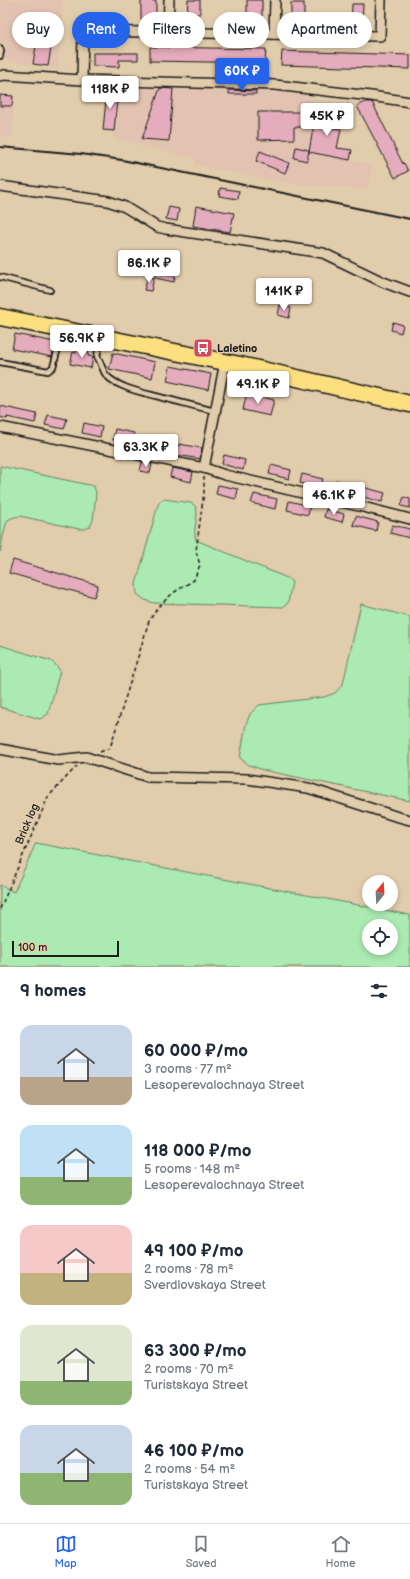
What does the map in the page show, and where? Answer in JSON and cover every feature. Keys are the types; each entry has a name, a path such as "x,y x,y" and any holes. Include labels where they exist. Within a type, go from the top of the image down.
{"highway":[{"path":"0,317 240,365 410,404"}],"street":[{"path":"169,0 169,12"},
{"path":"274,34 275,0"},
{"path":"205,32 380,36 381,0"},
{"path":"82,80 83,31 138,31"},
{"path":"0,76 82,80 275,85 410,102"},
{"path":"0,186 108,201 125,207 157,227 166,229 323,253 383,282 410,292"},
{"path":"204,468 224,362"},
{"path":"0,427 204,468 225,475 363,506 410,519"},
{"path":"0,750 58,760 86,757 148,776 247,779 308,788 410,820"}],"lane":[{"path":"0,48 0,56"},
{"path":"0,277 50,290"},
{"path":"0,362 48,371 53,367 62,330"},
{"path":"101,337 98,356 105,374 108,377 129,389 143,394 214,411"}],"path":[{"path":"86,757 110,748 149,621 158,607 173,593 194,580 200,565 196,551 204,492 204,468"},
{"name":"Brick log","path":"0,909 48,797 86,757"}],"shaded area":[{"path":"0,0 63,0 62,12 12,12 12,48 59,48 57,68 0,59"},
{"path":"190,85 196,90 200,86 276,87 276,91 307,93 317,106 309,152 372,165 367,189 279,182 195,164 196,158 113,138 118,90 121,88"},
{"path":"0,95 13,96 13,136 0,137"}],"green space":[{"path":"0,466 94,486 96,494 93,520 90,527 79,529 20,516 14,517 8,520 4,531 0,552"},
{"path":"164,499 191,503 196,507 196,540 287,578 292,582 288,603 283,607 154,603 145,600 137,594 136,584 158,505 160,501"},
{"path":"361,604 410,617 410,801 263,770 249,765 240,758 246,724 250,714 259,705 324,697 335,693 343,684"},
{"path":"0,645 51,661 60,671 48,714 40,719 0,707"},
{"path":"36,843 362,906 362,911 389,911 410,915 410,967 0,967 0,885 14,892"}],"building":[{"path":"141,0 156,1 156,12 141,12"},
{"path":"188,0 200,0 200,12 187,12"},
{"path":"247,0 262,0 262,12 247,12"},
{"path":"291,3 304,3 304,12 291,12"},
{"path":"352,4 363,4 363,12 352,12"},
{"path":"36,48 51,48 48,66 33,64"},
{"path":"150,48 266,49 265,63 150,61"},
{"path":"282,51 410,55 410,69 281,65"},
{"path":"93,53 138,53 138,60 119,60 119,67 93,66"},
{"path":"160,88 173,89 169,141 142,139"},
{"path":"107,89 118,90 114,131 103,130"},
{"path":"229,90 256,91 256,94 229,94"},
{"path":"0,95 13,96 12,106 0,106"},
{"path":"366,102 372,102 408,171 395,178 357,106"},
{"path":"317,106 330,108 327,127 341,129 337,148 352,150 350,160 309,152"},
{"path":"258,112 301,112 301,127 294,127 294,139 258,140"},
{"path":"296,147 309,150 307,161 294,158"},
{"path":"260,151 289,163 285,173 256,161"},
{"path":"220,188 239,191 238,199 219,196"},
{"path":"196,206 234,213 230,232 193,226"},
{"path":"169,207 179,209 177,221 166,219"},
{"path":"156,272 175,276 174,282 155,278"},
{"path":"148,276 154,278 151,291 144,290"},
{"path":"280,305 291,308 289,318 278,315"},
{"path":"393,322 403,325 401,333 391,330"},
{"path":"15,334 55,342 52,357 12,349"},
{"path":"77,349 89,351 88,356 93,357 91,368 70,364 73,352 76,353"},
{"path":"113,353 155,362 152,378 109,369"},
{"path":"170,366 211,374 208,390 167,381"},
{"path":"247,393 274,400 270,416 243,410"},
{"path":"0,406 37,414 35,423 0,417"},
{"path":"48,415 67,419 64,429 45,425"},
{"path":"84,423 102,427 100,437 82,433"},
{"path":"115,429 134,433 132,444 113,440"},
{"path":"147,436 167,441 164,451 145,446"},
{"path":"179,444 202,448 200,459 177,455"},
{"path":"224,455 245,460 243,470 222,464"},
{"path":"142,462 152,464 150,473 140,471"},
{"path":"271,465 291,470 289,479 269,474"},
{"path":"172,468 193,472 191,482 170,477"},
{"path":"302,474 323,479 320,488 300,483"},
{"path":"336,480 385,493 382,502 334,489"},
{"path":"218,485 238,489 236,499 216,494"},
{"path":"254,494 277,499 275,509 251,503"},
{"path":"404,497 410,499 410,508 401,506"},
{"path":"289,501 310,506 308,515 287,510"},
{"path":"326,509 344,514 342,522 324,517"},
{"path":"356,516 378,522 376,531 353,525"},
{"path":"392,525 410,529 410,538 390,533"},
{"path":"13,560 98,585 94,597 9,573"}],"railway":[{"path":"0,147 81,154 122,160 410,219"}],"place":[{"name":"Laletino","path":"203,348"}]}
